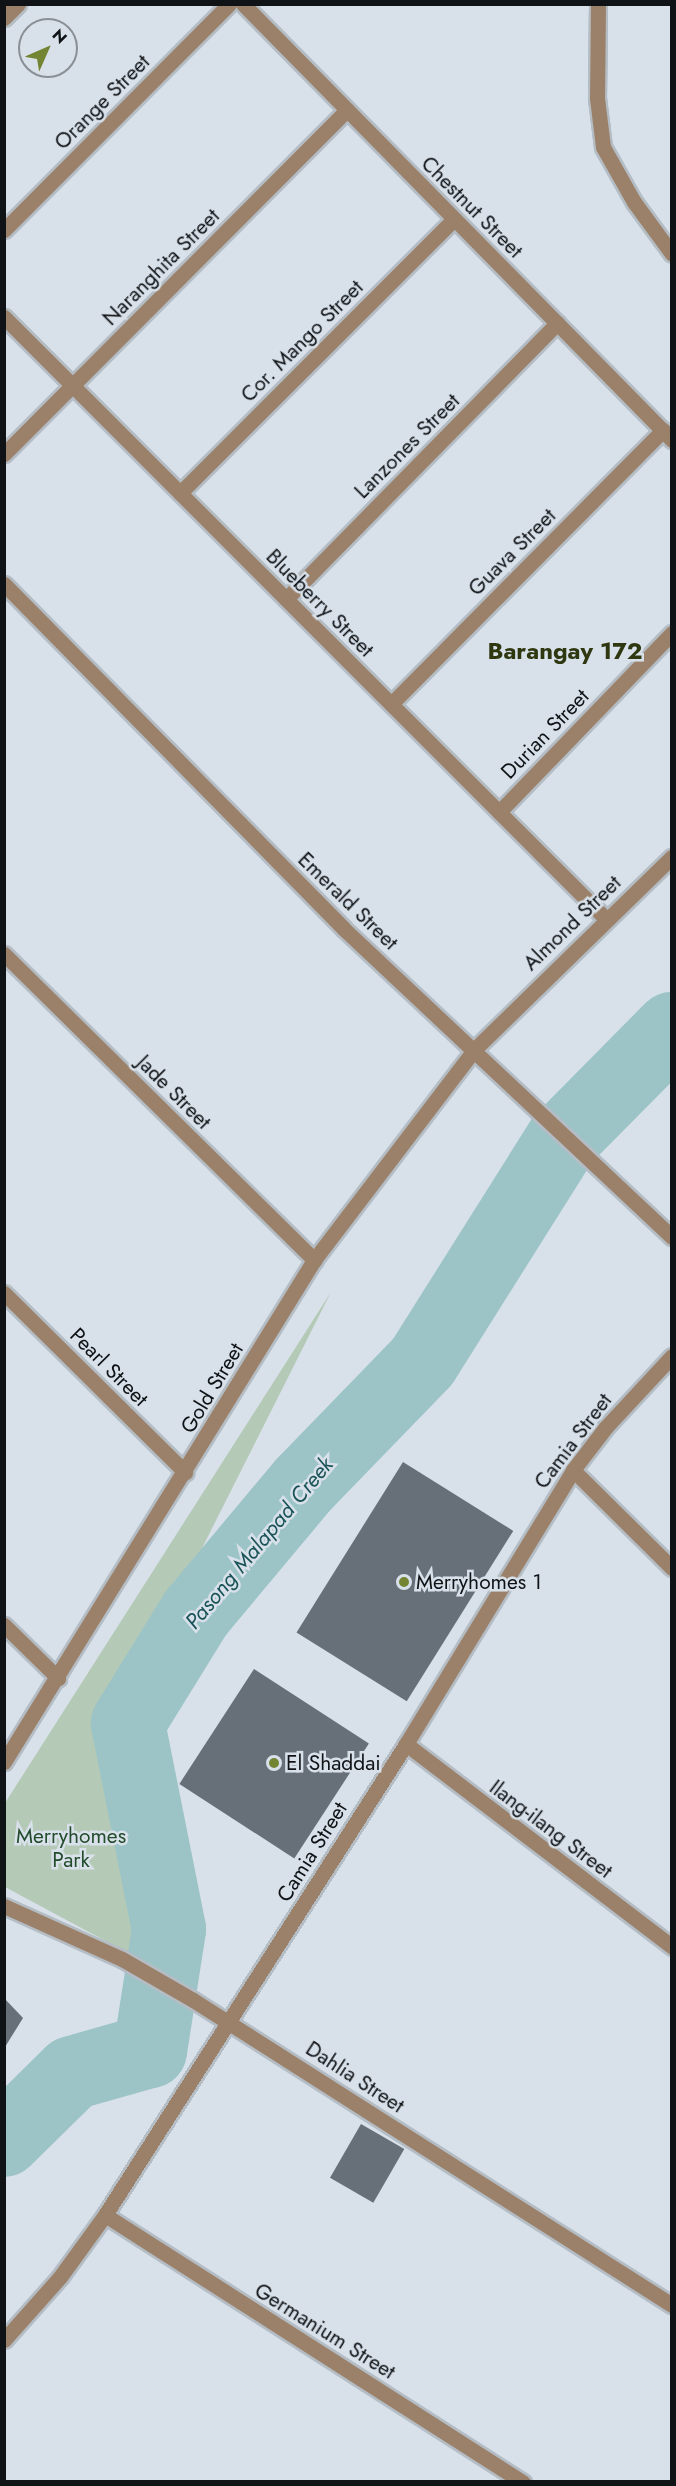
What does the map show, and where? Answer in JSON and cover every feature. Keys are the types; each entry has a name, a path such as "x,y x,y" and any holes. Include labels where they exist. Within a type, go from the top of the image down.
{"street":[{"path":"4,18 18,4"},
{"name":"Orange Street","path":"4,230 229,4"},
{"name":"Chestnut Street","path":"243,4 667,435"},
{"path":"598,4 597,98 603,147 634,202 672,254"},
{"name":"Naranghita Street","path":"4,454 347,110"},
{"name":"Cor. Mango Street","path":"180,493 454,219"},
{"name":"Blueberry Street","path":"4,317 606,918"},
{"name":"Lanzones Street","path":"286,598 557,323"},
{"name":"Guava Street","path":"391,704 667,435"},
{"name":"Emerald Street","path":"4,584 344,929 581,1148 672,1237"},
{"name":"Durian Street","path":"500,812 672,633"},
{"name":"Almond Street","path":"475,1049 606,918 672,857"},
{"name":"Jade Street","path":"4,954 314,1260"},
{"name":"Gold Street","path":"4,1762 58,1678 314,1260 475,1049"},
{"name":"Pearl Street","path":"4,1293 185,1472"},
{"name":"Camia Street","path":"4,2340 60,2277 105,2215 405,1744 573,1470 606,1427 672,1356"},
{"path":"573,1470 672,1568"},
{"path":"4,1625 58,1678"},
{"name":"Ilang-ilang Street","path":"405,1744 672,1947"},
{"name":"Dahlia Street","path":"4,1906 122,1959 230,2022 672,2305"},
{"name":"Germanium Street","path":"105,2215 524,2481"}],"green space":[{"name":"Merryhomes Park","path":"331,1292 111,1729 154,1921 141,1960 5,1887 5,1803"}],"building":[{"name":"Merryhomes 1","path":"403,1462 513,1531 407,1701 296,1632"},
{"name":"El Shaddai","path":"254,1669 369,1744 294,1859 179,1784"},
{"path":"5,1999 23,2018 5,2047"},
{"path":"361,2124 404,2149 373,2203 330,2178"}],"waterway":[{"name":"Pasong Malapad Creek","path":"4,2140 72,2073 150,2051 169,1929 128,1723 196,1613 304,1484 423,1361 563,1139 672,1029"}],"place":[{"name":"Merryhomes 1","path":"404,1582"},
{"name":"El Shaddai","path":"274,1763"}],"district":[{"name":"Barangay 172","path":"565,651"}]}
